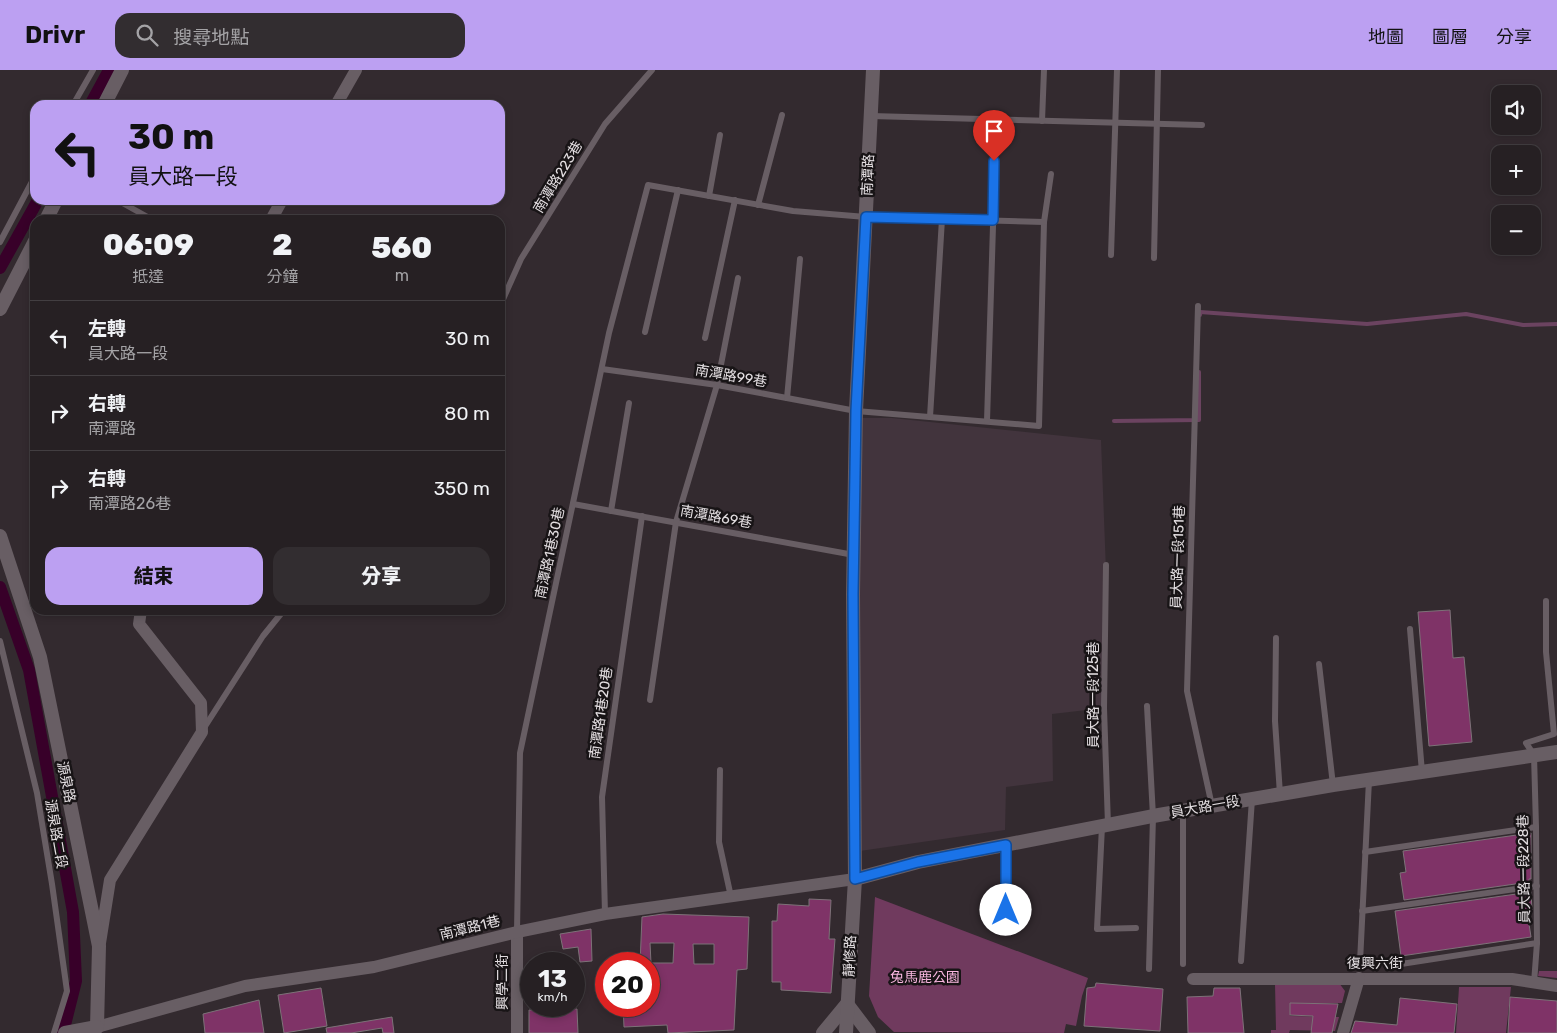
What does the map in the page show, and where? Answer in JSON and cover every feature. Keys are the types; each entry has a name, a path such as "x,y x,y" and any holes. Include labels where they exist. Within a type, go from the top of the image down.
{"street":[{"path":"107,100 122,70"},
{"path":"339,100 356,70"},
{"name":"南潭路","path":"855,879 854,555 856,411 873,70"},
{"path":"0,309 30,251"},
{"name":"源泉路","path":"0,536 40,657 99,946 94,1030"},
{"path":"99,946 110,880 202,732 202,703 139,624 140,615"},
{"name":"員大路一段","path":"855,879 918,862 1153,816 1368,780 1557,752"},
{"name":"南潭路1巷","path":"94,1030 245,986 374,967 516,932 604,914 855,879"},
{"name":"靜修路","path":"846,1033 855,879"},
{"name":"興學二街","path":"516,932 516,1033"},
{"path":"1343,1033 1359,978"},
{"name":"復興六街","path":"1193,979 1512,979 1557,986"},
{"path":"823,1033 847,1004 869,1033"},
{"path":"65,1033 94,1030"}],"lane":[{"path":"76,100 92,70"},
{"name":"南潭路223巷","path":"505,295 521,259 605,124 652,70"},
{"path":"1042,121 1044,70"},
{"path":"1111,255 1117,70"},
{"path":"1154,258 1158,70"},
{"path":"758,204 782,115"},
{"path":"871,116 1202,126"},
{"path":"709,196 720,135"},
{"path":"988,421 994,161"},
{"path":"645,332 678,190 793,211 866,217 1044,222 1051,174"},
{"path":"0,242 30,185"},
{"name":"南潭路1巷30巷","path":"516,932 520,753 602,369 648,185 678,190"},
{"path":"705,338 735,200"},
{"path":"126,205 144,215"},
{"path":"930,416 942,219"},
{"name":"南潭路99巷","path":"602,369 717,385 856,411 1039,426 1044,222"},
{"path":"787,398 800,259"},
{"path":"650,700 676,522 717,385 738,278"},
{"name":"員大路一段151巷","path":"1198,306 1187,691 1212,806"},
{"path":"611,511 629,404"},
{"name":"南潭路69巷","path":"573,504 854,555"},
{"name":"南潭路1巷20巷","path":"604,914 602,798 642,516"},
{"name":"員大路一段125巷","path":"1106,565 1105,826 1097,929 1136,928"},
{"name":"員大路一段228巷","path":"1534,983 1537,943 1537,886 1534,755 1526,743 1554,734 1546,652 1546,601"},
{"path":"202,732 263,636 280,615"},
{"path":"1410,629 1422,773"},
{"path":"1276,638 1275,721 1280,794"},
{"name":"源泉路二段","path":"0,642 36,792 52,884 67,991 54,1033"},
{"path":"1318,664 1333,786"},
{"path":"1147,706 1153,816 1149,969"},
{"path":"720,770 719,842 731,897"},
{"path":"1368,780 1360,962 1402,964 1537,943"},
{"path":"1241,961 1252,799"},
{"path":"1183,811 1183,964"},
{"path":"1366,852 1536,827"},
{"path":"1006,845 1006,910"},
{"path":"1362,911 1537,886"}],"shaded area":[{"path":"860,418 892,418 1101,440 1107,597 1104,708 1052,714 1053,781 1006,787 1005,830 853,852"}],"green space":[{"name":"兔馬鹿公園","path":"875,897 1088,978 1076,1026 1066,1024 1064,1033 894,1032 878,1017 869,996"},
{"path":"1539,971 1557,971 1557,978 1538,976"},
{"path":"1339,983 1345,991 1342,1003 1290,1004 1290,1016 1339,1017 1335,1031 1290,1030 1289,1033 1271,1033 1271,1030 1276,1030 1275,984"},
{"path":"1459,987 1511,987 1506,1033 1456,1033"}],"building":[{"path":"1450,610 1453,658 1464,657 1472,742 1429,746 1418,612"},
{"path":"1531,833 1531,879 1529,879 1529,882 1404,900 1400,873 1406,872 1403,851"},
{"path":"1531,892 1532,910 1527,911 1531,937 1401,956 1395,911"},
{"path":"809,899 831,900 829,939 835,939 831,993 781,990 781,982 772,982 772,921 777,921 778,904 809,906"},
{"path":"663,914 749,917 747,969 737,970 734,1030 668,1033 667,1025 624,1027 624,1017 660,1017 660,963 673,963 674,943 650,943 650,952 641,952 642,917","holes":["693,944 714,944 714,964 694,964"]},
{"path":"591,929 592,961 585,962 585,952 579,952 578,947 563,949 560,934"},
{"path":"1096,983 1163,989 1160,1031 1084,1026 1087,988 1095,987"},
{"path":"321,988 327,1026 284,1033 278,995"},
{"path":"1214,988 1240,988 1244,1033 1188,1033 1187,997 1213,996"},
{"path":"1510,997 1557,1001 1557,1033 1508,1033"},
{"path":"1400,998 1457,1004 1454,1033 1351,1033 1355,1021 1397,1025"},
{"path":"259,1000 264,1033 205,1033 203,1014"},
{"path":"1290,1003 1338,1004 1332,1033 1311,1033 1313,1016 1290,1015"},
{"path":"392,1017 394,1033 383,1033 382,1028 351,1033 327,1033 326,1028"},
{"path":"529,1017 577,1017 578,1033 529,1033"}],"waterway":[{"path":"93,100 109,70"},
{"path":"0,268 35,205"},
{"path":"1200,315 1200,312 1367,324 1466,314 1523,325 1557,324"},
{"path":"1114,421 1199,420 1199,372"},
{"path":"0,587 29,670 73,912 76,981 63,1033"}],"route":[{"path":"994,161 993,220 866,217 856,411 853,594 855,879 918,862 1006,845 1006,910"}]}
